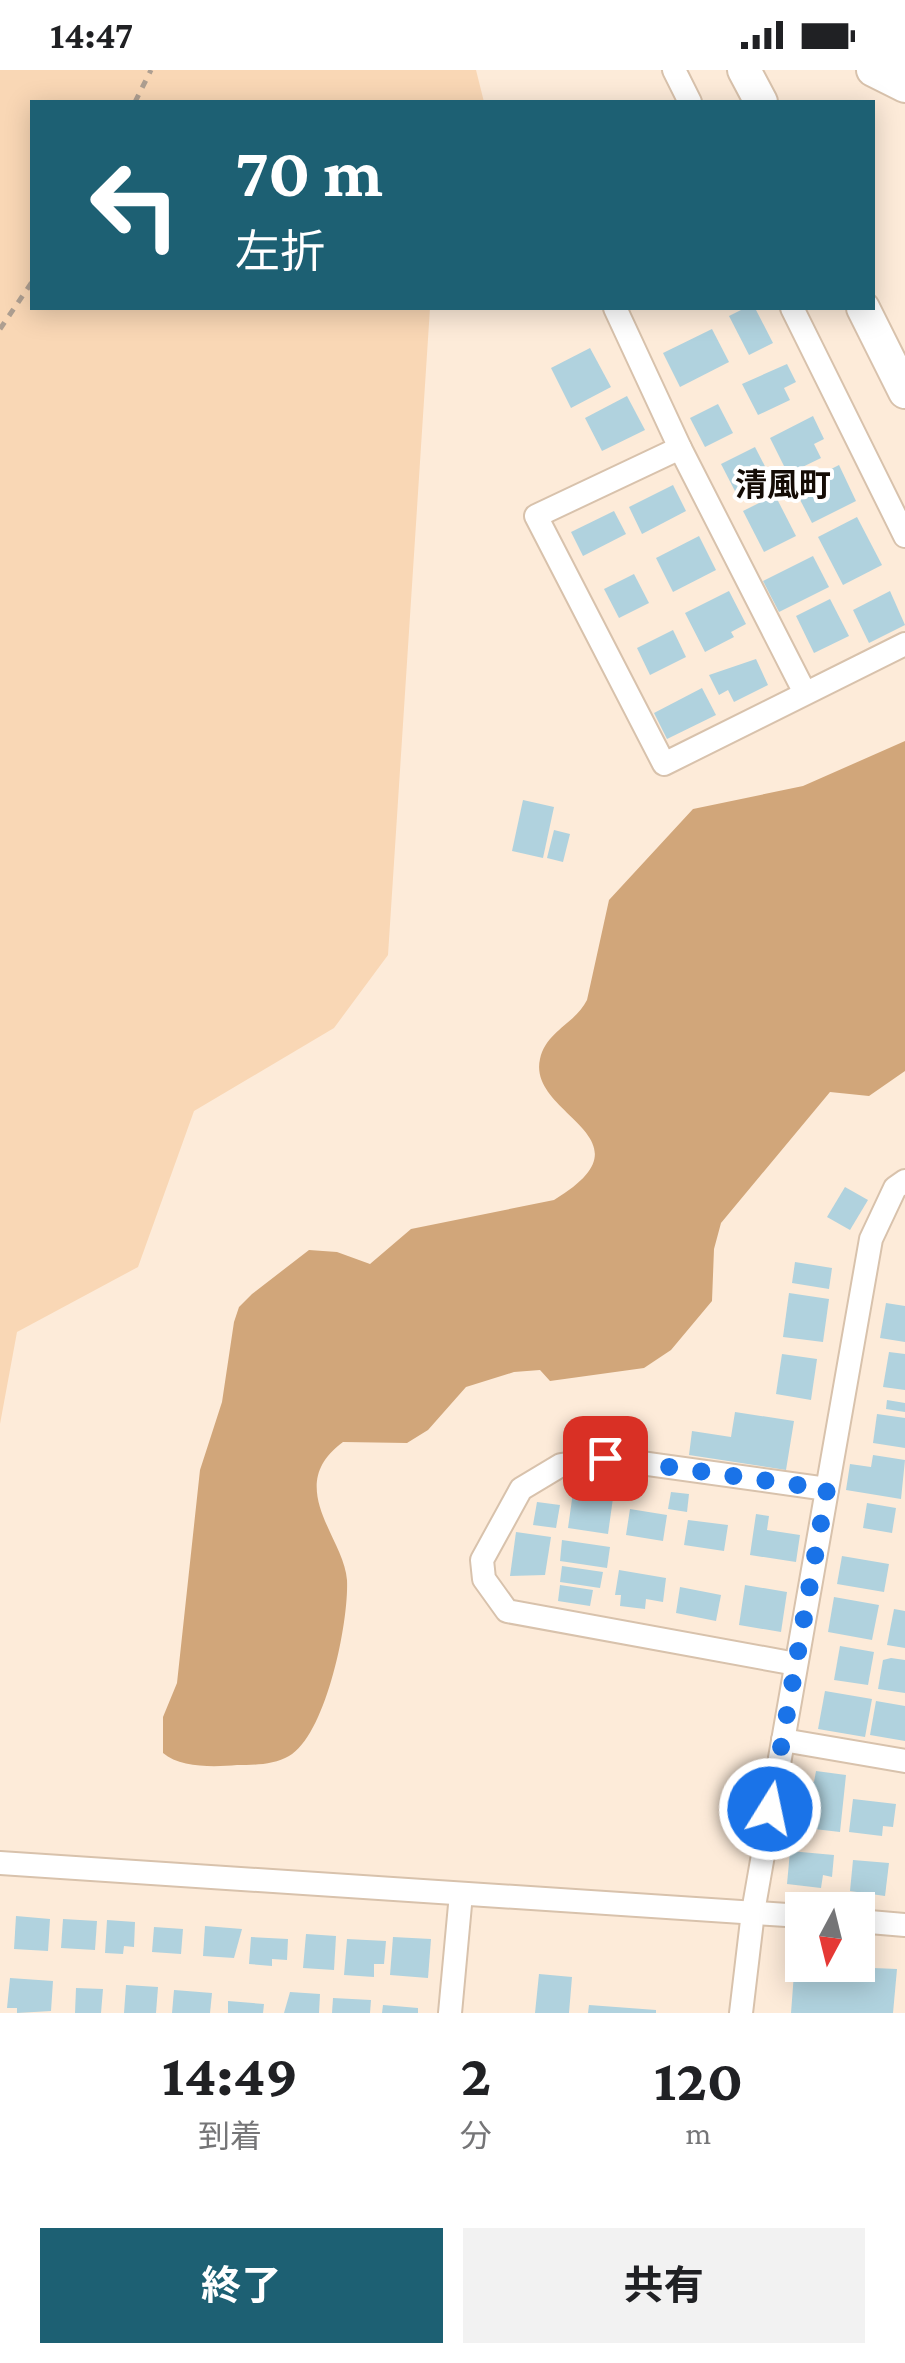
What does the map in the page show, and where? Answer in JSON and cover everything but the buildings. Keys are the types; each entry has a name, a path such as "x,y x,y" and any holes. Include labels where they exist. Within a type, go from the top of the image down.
{"street":[{"path":"674,70 689,100"},
{"path":"744,70 759,100"},
{"path":"873,70 905,86"},
{"path":"616,310 680,448 806,694"},
{"path":"793,310 905,536"},
{"path":"864,310 905,392"},
{"path":"680,448 536,516 664,764 905,644"},
{"path":"742,2013 752,1912 870,1239 895,1188 905,1181"},
{"path":"796,1664 507,1611 484,1579 482,1560 521,1489 561,1465 605,1458 827,1489"},
{"path":"782,1740 905,1760"},
{"path":"0,1863 785,1915"},
{"path":"450,2013 461,1894"},
{"path":"875,1922 905,1924"}],"path":[{"path":"135,100 152,70"},
{"path":"0,329 30,285"}],"shaded area":[{"path":"0,70 476,70 484,100 30,100 30,310 430,310 388,955 334,1028 194,1111 138,1267 17,1332 0,1424"},
{"path":"905,741 905,1071 869,1096 830,1092 721,1223 714,1249 712,1301 671,1350 644,1368 550,1381 540,1370 514,1372 466,1387 428,1430 407,1443 343,1442 326,1459 318,1476 321,1511 344,1564 347,1599 333,1676 314,1726 289,1756 270,1763 198,1765 163,1753 163,1717 177,1683 200,1470 222,1402 239,1307 309,1250 337,1252 370,1264 411,1229 554,1200 583,1178 594,1159 592,1143 551,1096 541,1079 540,1059 548,1041 587,1000 609,900 693,809 803,786"}],"district":[{"name":"清風町","path":"783,485"}],"route":[{"path":"605,1458 827,1489 770,1809"}]}
